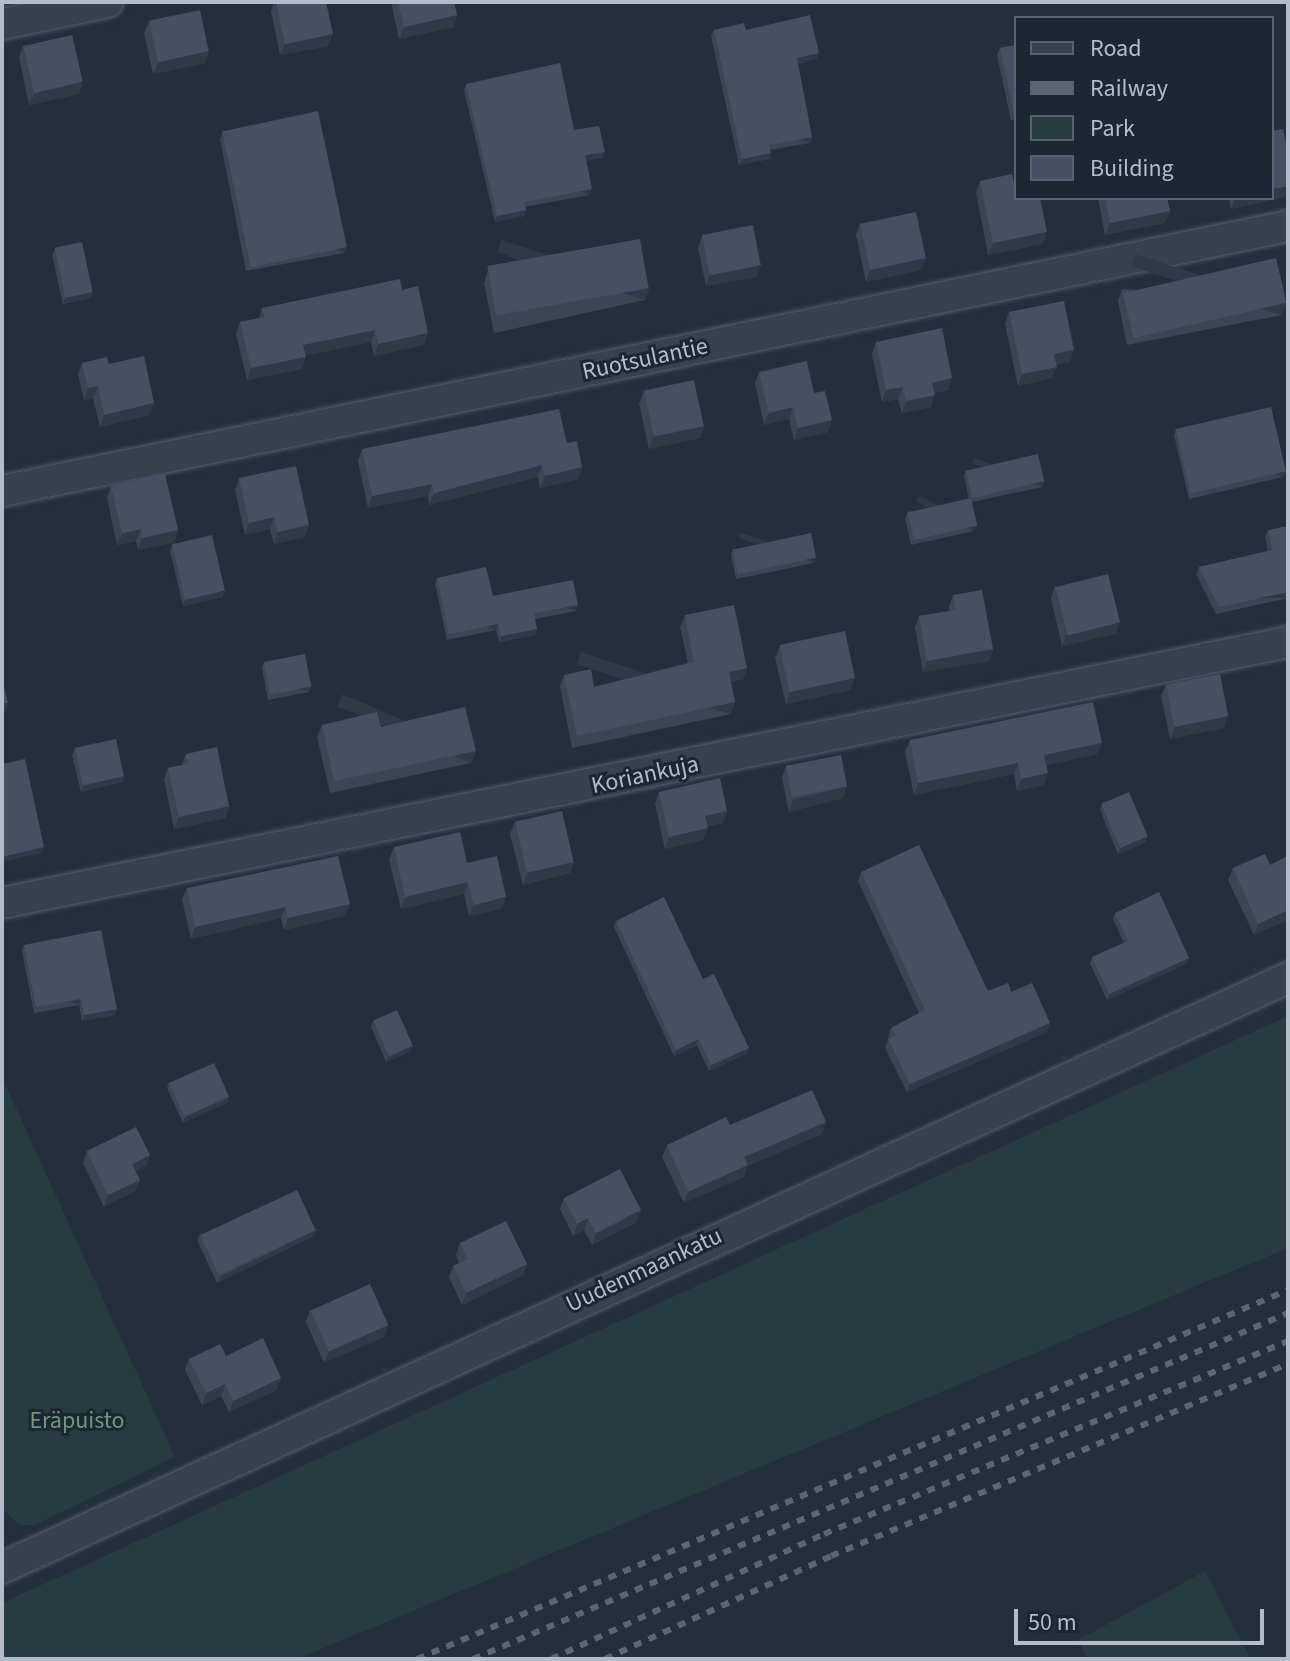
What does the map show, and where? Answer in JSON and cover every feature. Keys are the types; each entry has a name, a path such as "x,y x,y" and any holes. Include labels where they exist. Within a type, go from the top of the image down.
{"street":[{"path":"2,24 108,2"},
{"name":"Ruotsulantie","path":"2,491 1288,226"},
{"name":"Koriankuja","path":"2,903 1288,642"},
{"name":"Uudenmaankatu","path":"2,1568 1288,978"}],"green space":[{"path":"1288,1016 1288,1248 297,1659 2,1659 2,1603"},
{"name":"Eräpuisto","path":"2,1077 175,1457 35,1525 19,1525 2,1508"},
{"path":"1205,1571 1251,1659 1088,1659 1078,1640"}],"building":[{"path":"276,2 326,2 333,34 285,44"},
{"path":"398,2 454,2 457,15 404,27"},
{"path":"200,10 209,51 158,62 149,21"},
{"path":"810,15 819,53 797,58 812,137 769,145 771,153 742,159 714,30 744,23 746,30"},
{"path":"72,35 83,82 34,93 23,46"},
{"path":"1014,45 1014,114 1000,48"},
{"path":"560,63 574,130 599,126 605,152 585,155 592,189 524,202 526,210 497,216 466,84"},
{"path":"318,111 347,247 251,267 222,131"},
{"path":"1283,129 1288,142 1288,186 1274,189 1274,131"},
{"path":"1012,174 1014,200 1040,200 1047,232 993,243 980,181"},
{"path":"1105,200 1167,200 1170,211 1110,223"},
{"path":"916,212 926,258 870,270 860,224"},
{"path":"753,225 761,265 710,275 702,235"},
{"path":"640,239 649,288 496,315 487,266"},
{"path":"82,242 93,292 65,298 55,248"},
{"path":"1276,258 1286,303 1133,338 1123,293"},
{"path":"400,279 402,290 418,286 428,333 378,344 375,330 303,345 306,357 251,368 240,322 265,317 262,308"},
{"path":"1064,301 1074,350 1054,354 1057,367 1022,374 1009,312"},
{"path":"942,328 952,378 932,383 935,395 906,401 903,387 886,390 876,342"},
{"path":"144,356 154,403 104,415 98,386 88,388 82,363 107,357 109,364"},
{"path":"807,361 814,393 825,391 832,420 798,428 793,407 769,413 759,372"},
{"path":"694,380 704,426 654,437 644,391"},
{"path":"1271,407 1286,471 1190,493 1176,429"},
{"path":"559,409 567,443 577,441 582,467 545,476 542,465 434,493 432,484 372,496 362,449"},
{"path":"1038,454 1044,481 972,498 966,471"},
{"path":"296,466 309,525 278,532 274,517 249,523 239,478"},
{"path":"165,474 178,530 142,538 141,529 122,533 111,486"},
{"path":"971,498 977,525 914,540 908,513"},
{"path":"1288,526 1288,592 1219,607 1199,567 1272,550 1268,530"},
{"path":"811,533 816,557 738,574 733,550"},
{"path":"212,535 225,591 185,600 172,544"},
{"path":"486,567 493,596 573,580 578,605 534,613 537,629 501,636 498,624 449,634 437,578"},
{"path":"1108,574 1120,623 1068,636 1056,587"},
{"path":"982,590 993,649 927,661 919,616 956,610 953,595"},
{"path":"734,605 747,668 729,672 735,702 577,736 564,675 591,669 594,687 694,662 685,615"},
{"path":"845,631 855,678 789,692 779,645"},
{"path":"305,654 311,686 270,694 264,662"},
{"path":"1220,674 1228,716 1174,727 1166,684"},
{"path":"2,679 8,703 2,704"},
{"path":"1093,702 1102,743 1044,755 1048,773 1021,779 1018,763 918,783 910,740"},
{"path":"465,707 476,751 334,781 322,725 377,712 381,727"},
{"path":"116,739 124,776 83,785 75,748"},
{"path":"217,747 229,806 179,817 168,768 188,764 186,754"},
{"path":"841,755 847,786 792,797 786,766"},
{"path":"25,759 44,847 2,857 2,764"},
{"path":"720,778 727,811 705,816 708,828 669,837 659,792"},
{"path":"1129,792 1148,836 1120,848 1101,804"},
{"path":"562,811 574,862 527,872 515,822"},
{"path":"460,832 467,863 497,856 506,897 474,905 468,882 405,897 394,847"},
{"path":"919,845 988,991 1008,983 1011,992 1032,983 1050,1023 910,1084 888,1039 896,1035 891,1028 925,1010 861,872"},
{"path":"1265,854 1270,865 1288,856 1288,910 1258,924 1233,868"},
{"path":"338,856 350,904 288,918 286,907 195,927 187,888"},
{"path":"1159,892 1189,958 1109,994 1092,957 1128,941 1115,913"},
{"path":"664,897 703,979 714,974 749,1048 711,1065 699,1039 676,1050 616,921"},
{"path":"101,930 117,1009 84,1015 81,999 36,1007 24,945"},
{"path":"397,1010 413,1046 389,1056 373,1021"},
{"path":"214,1063 229,1097 184,1117 169,1083"},
{"path":"812,1090 826,1122 744,1157 748,1165 688,1192 667,1145 726,1117 730,1125"},
{"path":"136,1127 150,1155 132,1164 140,1180 108,1195 87,1151"},
{"path":"620,1169 641,1210 596,1233 588,1218 577,1224 564,1198"},
{"path":"297,1190 316,1230 219,1275 200,1235"},
{"path":"506,1221 527,1264 466,1293 453,1266 468,1259 460,1243"},
{"path":"370,1284 388,1325 329,1352 311,1310"},
{"path":"263,1338 281,1378 233,1401 225,1384 206,1393 189,1359 220,1344 226,1356"}],"railway":[{"path":"417,1659 1288,1290"},
{"path":"473,1659 1288,1313"},
{"path":"551,1659 824,1534 1288,1341"},
{"path":"605,1659 831,1556 1288,1364"}]}
